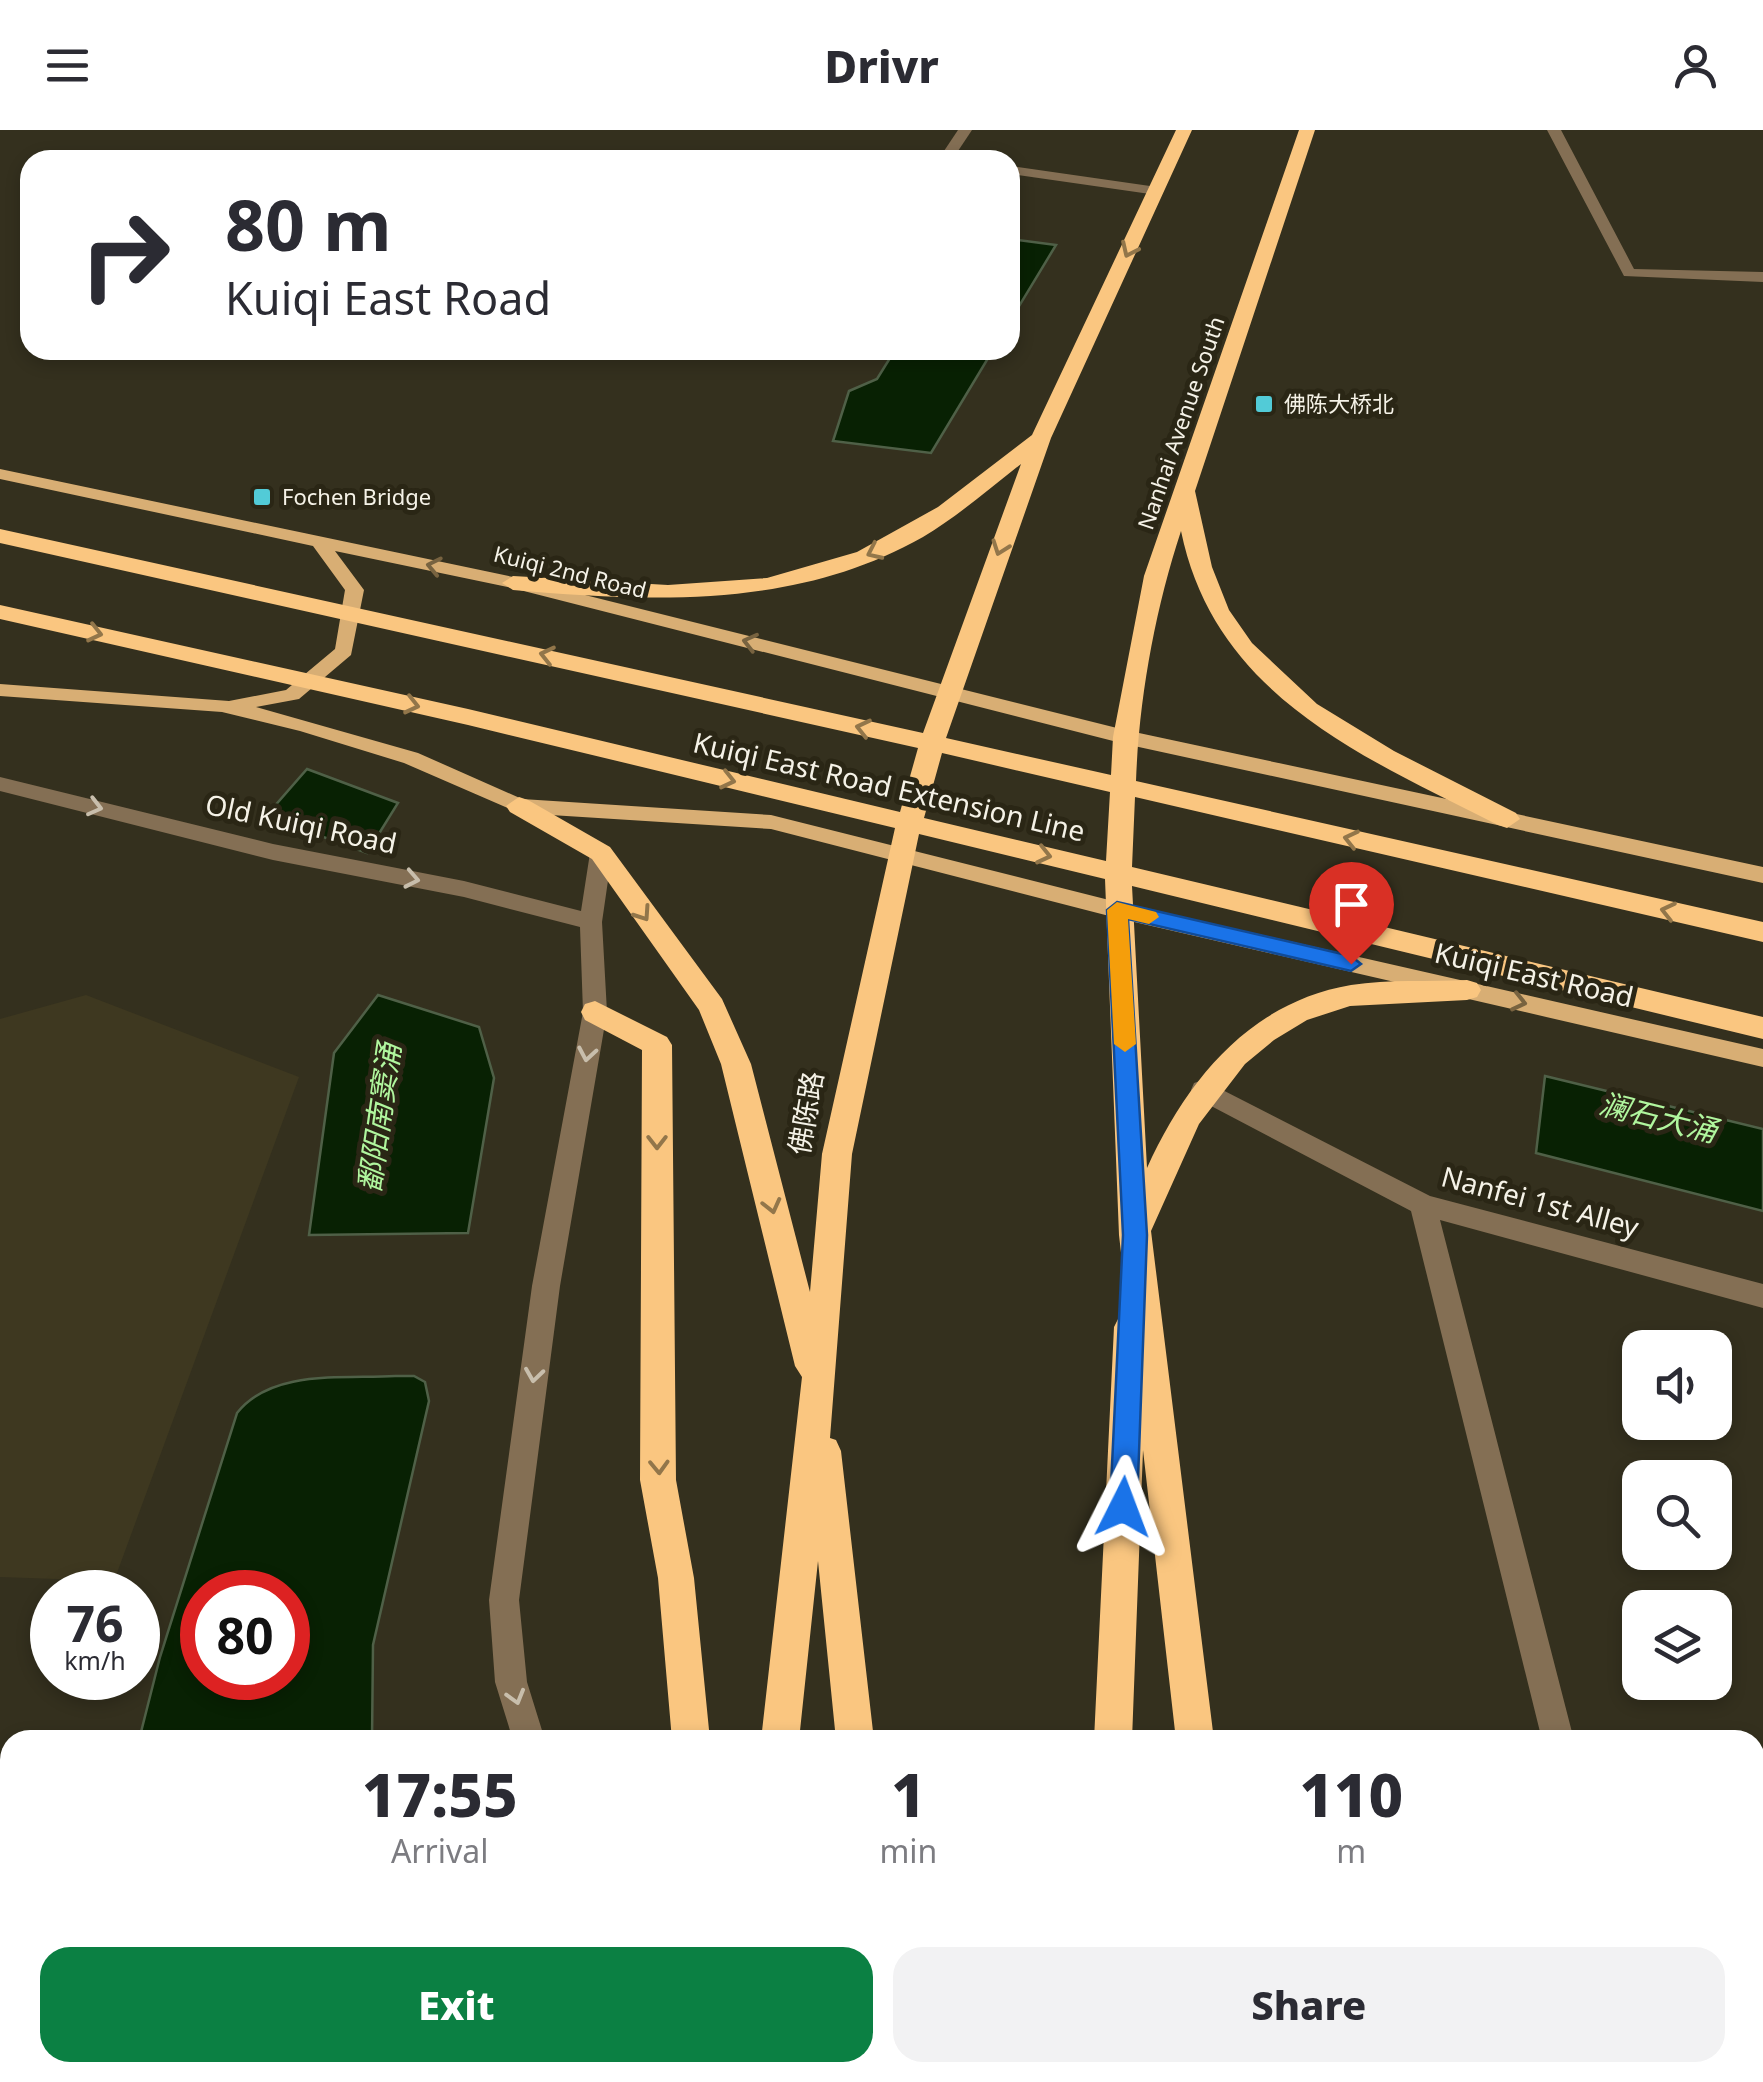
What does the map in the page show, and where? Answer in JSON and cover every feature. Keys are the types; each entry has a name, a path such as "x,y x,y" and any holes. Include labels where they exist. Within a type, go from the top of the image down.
{"highway":[{"path":"947,692 1041,438 1184,130"},
{"name":"Nanhai Avenue South","path":"1117,910 1125,738 1155,576 1306,130"},
{"path":"513,583 641,594 708,593 828,571 874,554 917,531 1041,438"},
{"path":"1184,492 1202,569 1217,608 1253,660 1299,706 1380,754 1507,818"},
{"name":"Kuiqi East Road Extension Line","path":"0,536 516,648 1763,932"},
{"name":"Kuiqi East Road Extension Line","path":"0,612 468,717 1763,1028"},
{"name":"佛陈路","path":"781,1730 818,1389 837,1154 900,855 947,692"},
{"path":"520,806 602,853 712,1006 736,1064 818,1389"},
{"path":"1117,910 1135,1235 1194,1730"},
{"path":"1113,1730 1135,1235 1179,1128 1203,1090 1236,1053 1278,1022 1337,998 1467,990"},
{"path":"594,1012 657,1045 658,1480 676,1578 690,1730"},
{"name":"佛陈路","path":"818,1389 854,1730"}],"main road":[{"name":"Kuiqi 2nd Road","path":"0,474 513,583 1125,738"},
{"path":"222,706 292,696 344,651 355,590 319,542"},
{"path":"0,690 222,706 304,725 411,758 520,806"},
{"path":"1125,738 1763,875"},
{"name":"Kuiqi East Road","path":"520,806 771,822 1117,910 1763,1058"}],"street":[{"path":"1554,130 1630,273 1763,277"},
{"path":"1020,171 1157,191"},
{"name":"Old Kuiqi Road","path":"0,784 273,852 464,889 590,922"},
{"path":"526,1730 511,1682 504,1600 546,1286 594,1012 590,922 602,853"},
{"name":"Nanfei 1st Alley","path":"1203,1090 1424,1204 1763,1296"},
{"path":"1424,1204 1556,1730"}],"shaded area":[{"path":"86,995 299,1077 118,1570 30,1570 30,1578 0,1577 0,1019"}],"water":[{"path":"1020,240 1056,245 1020,304"},
{"path":"889,360 987,360 931,453 833,441 849,391 877,379"},
{"path":"307,769 398,803 367,853 266,816"},
{"name":"鄱阳南窦涌","path":"378,995 479,1027 494,1078 468,1233 309,1235 334,1053"},
{"name":"澜石大涌","path":"1545,1076 1763,1129 1763,1211 1536,1153"},
{"path":"414,1376 425,1382 429,1401 373,1645 372,1730 142,1730 149,1700 160,1700 160,1657 180,1594 180,1700 310,1700 310,1570 187,1570 237,1413 269,1389 310,1379"}],"slow traffic":[{"path":"1125,1044 1117,910 1149,917"}],"place":[{"name":"佛陈大桥北","path":"1264,404"},
{"name":"Fochen Bridge","path":"262,497"}],"route":[{"path":"1123,1507 1135,1235 1117,910 1351,964"}]}
